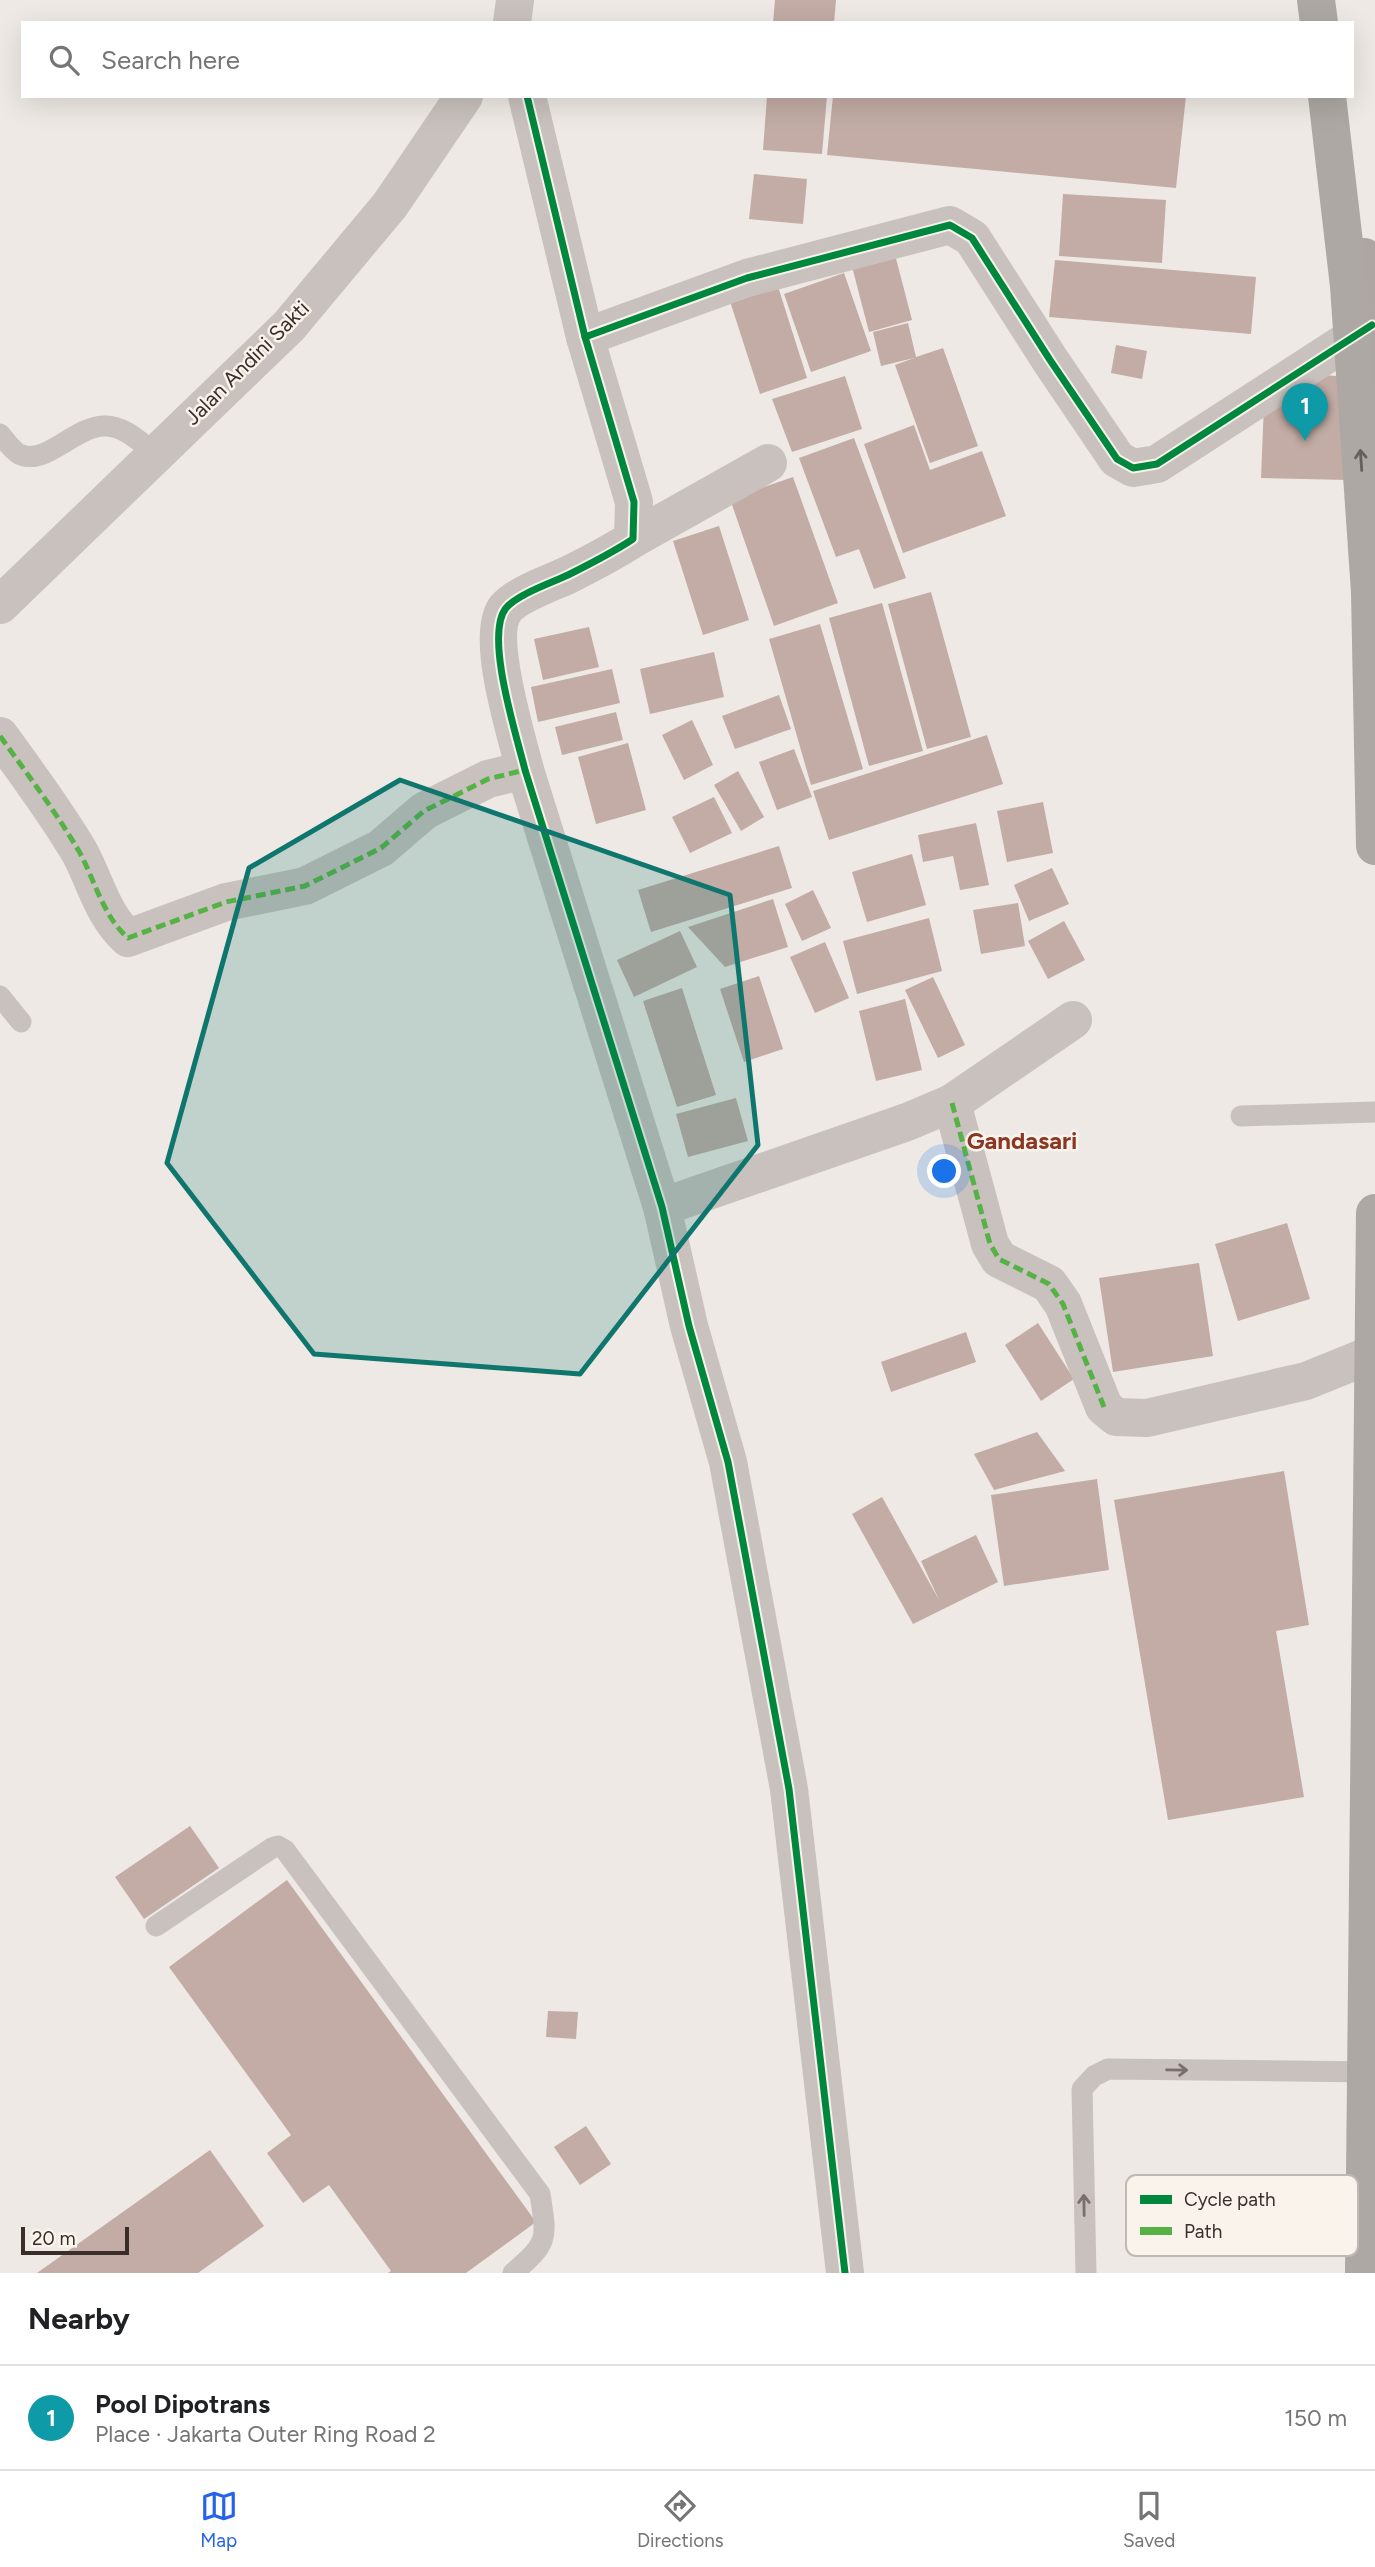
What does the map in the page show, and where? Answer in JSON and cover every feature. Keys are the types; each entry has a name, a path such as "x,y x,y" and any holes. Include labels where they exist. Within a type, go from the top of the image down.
{"highway":[{"path":"1316,0 1319,21"},
{"path":"1327,98 1349,286 1369,578 1375,846"},
{"path":"1364,2273 1375,1213"}],"main road":[{"path":"1333,0 1336,21"},
{"path":"1345,98 1372,325 1375,373"}],"street":[{"path":"512,21 515,0"},
{"name":"Jalan Andini Sakti","path":"0,605 289,326 390,205 463,98"},
{"path":"527,98 585,337 634,502 633,539"},
{"path":"585,337 747,278 950,225 972,238 1117,459 1133,468 1157,464 1372,325"},
{"path":"768,463 609,555 526,594 506,608 500,623 498,650 525,770 662,1207 689,1325 727,1462 789,1789 845,2273"},
{"path":"0,736 53,808 81,856 117,929 128,937 226,902 305,886 381,848 424,811 488,779 525,770"},
{"path":"662,1207 952,1104 1073,1020"},
{"path":"952,1104 990,1244 999,1259 1049,1284 1063,1304 1104,1407 1116,1417 1147,1418 1306,1381 1375,1353"}],"lane":[{"path":"0,434 17,453 33,458 89,429 106,426 129,433 156,454"},
{"path":"0,996 21,1022"},
{"path":"1241,1116 1375,1112"},
{"path":"156,1926 272,1848 278,1846 285,1850 540,2194 545,2223 544,2240 531,2257 513,2273"},
{"path":"1086,2273 1082,2089 1094,2076 1108,2069 1375,2072"}],"highlighted area":[{"path":"400,780 730,895 758,1145 580,1374 314,1354 167,1163 249,868"}],"building":[{"path":"775,0 836,0 834,21 773,21"},
{"path":"767,98 827,98 822,154 763,150"},
{"path":"833,98 1186,98 1176,188 827,155"},
{"path":"754,174 807,179 803,224 749,219"},
{"path":"1063,194 1166,200 1162,263 1059,256"},
{"path":"892,243 912,320 869,332 849,255"},
{"path":"1055,260 1256,277 1251,334 1049,317"},
{"path":"844,273 871,351 811,372 784,294"},
{"path":"774,274 807,378 760,394 726,289"},
{"path":"908,323 916,357 943,348 978,446 930,463 895,365 914,358 881,366 873,332"},
{"path":"1116,345 1147,351 1142,379 1111,373"},
{"path":"1323,375 1350,377 1347,480 1261,478 1264,404"},
{"path":"845,376 862,429 792,452 772,399"},
{"path":"914,425 930,470 982,451 1006,516 903,553 864,444"},
{"path":"854,438 906,578 874,589 859,549 836,557 799,458"},
{"path":"793,477 838,603 774,626 730,499"},
{"path":"719,526 749,620 703,635 673,541"},
{"path":"931,592 971,737 927,749 888,604"},
{"path":"882,603 923,751 869,766 829,618"},
{"path":"820,624 863,769 811,785 769,639"},
{"path":"589,627 599,667 543,680 534,639"},
{"path":"714,652 724,697 650,714 640,669"},
{"path":"612,669 620,703 538,722 531,687"},
{"path":"779,695 791,729 735,749 722,716"},
{"path":"616,712 623,740 562,755 555,727"},
{"path":"692,720 713,765 684,780 662,735"},
{"path":"987,735 1003,784 829,840 813,791"},
{"path":"628,743 646,810 596,824 578,757"},
{"path":"794,749 812,797 777,810 759,762"},
{"path":"738,771 764,817 741,831 714,785"},
{"path":"714,797 732,833 690,853 672,817"},
{"path":"1043,802 1053,853 1007,862 997,811"},
{"path":"976,823 989,885 960,890 953,856 923,862 918,835"},
{"path":"779,846 792,888 651,932 638,890"},
{"path":"912,854 926,905 867,922 852,872"},
{"path":"1052,868 1069,904 1029,921 1014,885"},
{"path":"813,890 831,928 802,941 785,904"},
{"path":"773,899 788,947 725,967 688,927"},
{"path":"1018,903 1025,946 981,954 973,910"},
{"path":"929,918 942,971 857,994 843,941"},
{"path":"1064,921 1085,960 1048,979 1028,941"},
{"path":"680,931 697,967 634,997 617,960"},
{"path":"825,942 849,998 815,1013 790,957"},
{"path":"759,976 783,1049 744,1062 720,989"},
{"path":"933,977 965,1045 938,1058 905,990"},
{"path":"682,988 716,1095 677,1107 643,1001"},
{"path":"905,999 922,1070 876,1081 859,1011"},
{"path":"736,1098 748,1141 688,1157 676,1114"},
{"path":"1287,1223 1310,1299 1238,1321 1215,1244"},
{"path":"1199,1263 1213,1356 1113,1372 1099,1278"},
{"path":"1038,1323 1074,1379 1041,1401 1005,1345"},
{"path":"966,1332 976,1362 891,1392 881,1362"},
{"path":"1037,1432 1065,1471 994,1490 974,1454"},
{"path":"1284,1471 1309,1625 1276,1631 1304,1797 1168,1820 1114,1500"},
{"path":"1097,1479 1109,1570 1004,1586 991,1495"},
{"path":"882,1497 939,1600 921,1561 976,1535 998,1582 913,1624 852,1514"},
{"path":"190,1826 219,1868 144,1919 115,1877"},
{"path":"287,1880 536,2222 466,2273 388,2273 391,2271 329,2185 303,2203 267,2153 291,2135 169,1967"},
{"path":"548,2011 578,2012 576,2039 546,2037"},
{"path":"586,2126 611,2164 580,2185 554,2147"},
{"path":"210,2150 264,2226 198,2273 37,2273"}],"marked path":[{"path":"0,736 71,838 106,909 128,938 226,902 305,886 381,848 424,811 488,779 525,770"},
{"path":"952,1103 990,1244 999,1259 1049,1284 1063,1304 1104,1407"}],"cycle path":[{"path":"527,98 585,337 634,502 633,539 511,603 500,621 500,662 525,770 662,1207 689,1326 728,1462 789,1789 845,2273"},
{"path":"585,337 747,278 950,225 972,238 1117,459 1133,468 1157,464 1372,325"}],"place":[{"name":"Pool Dipotrans","path":"1305,441"}],"district":[{"name":"Gandasari","path":"1022,1141"}]}
